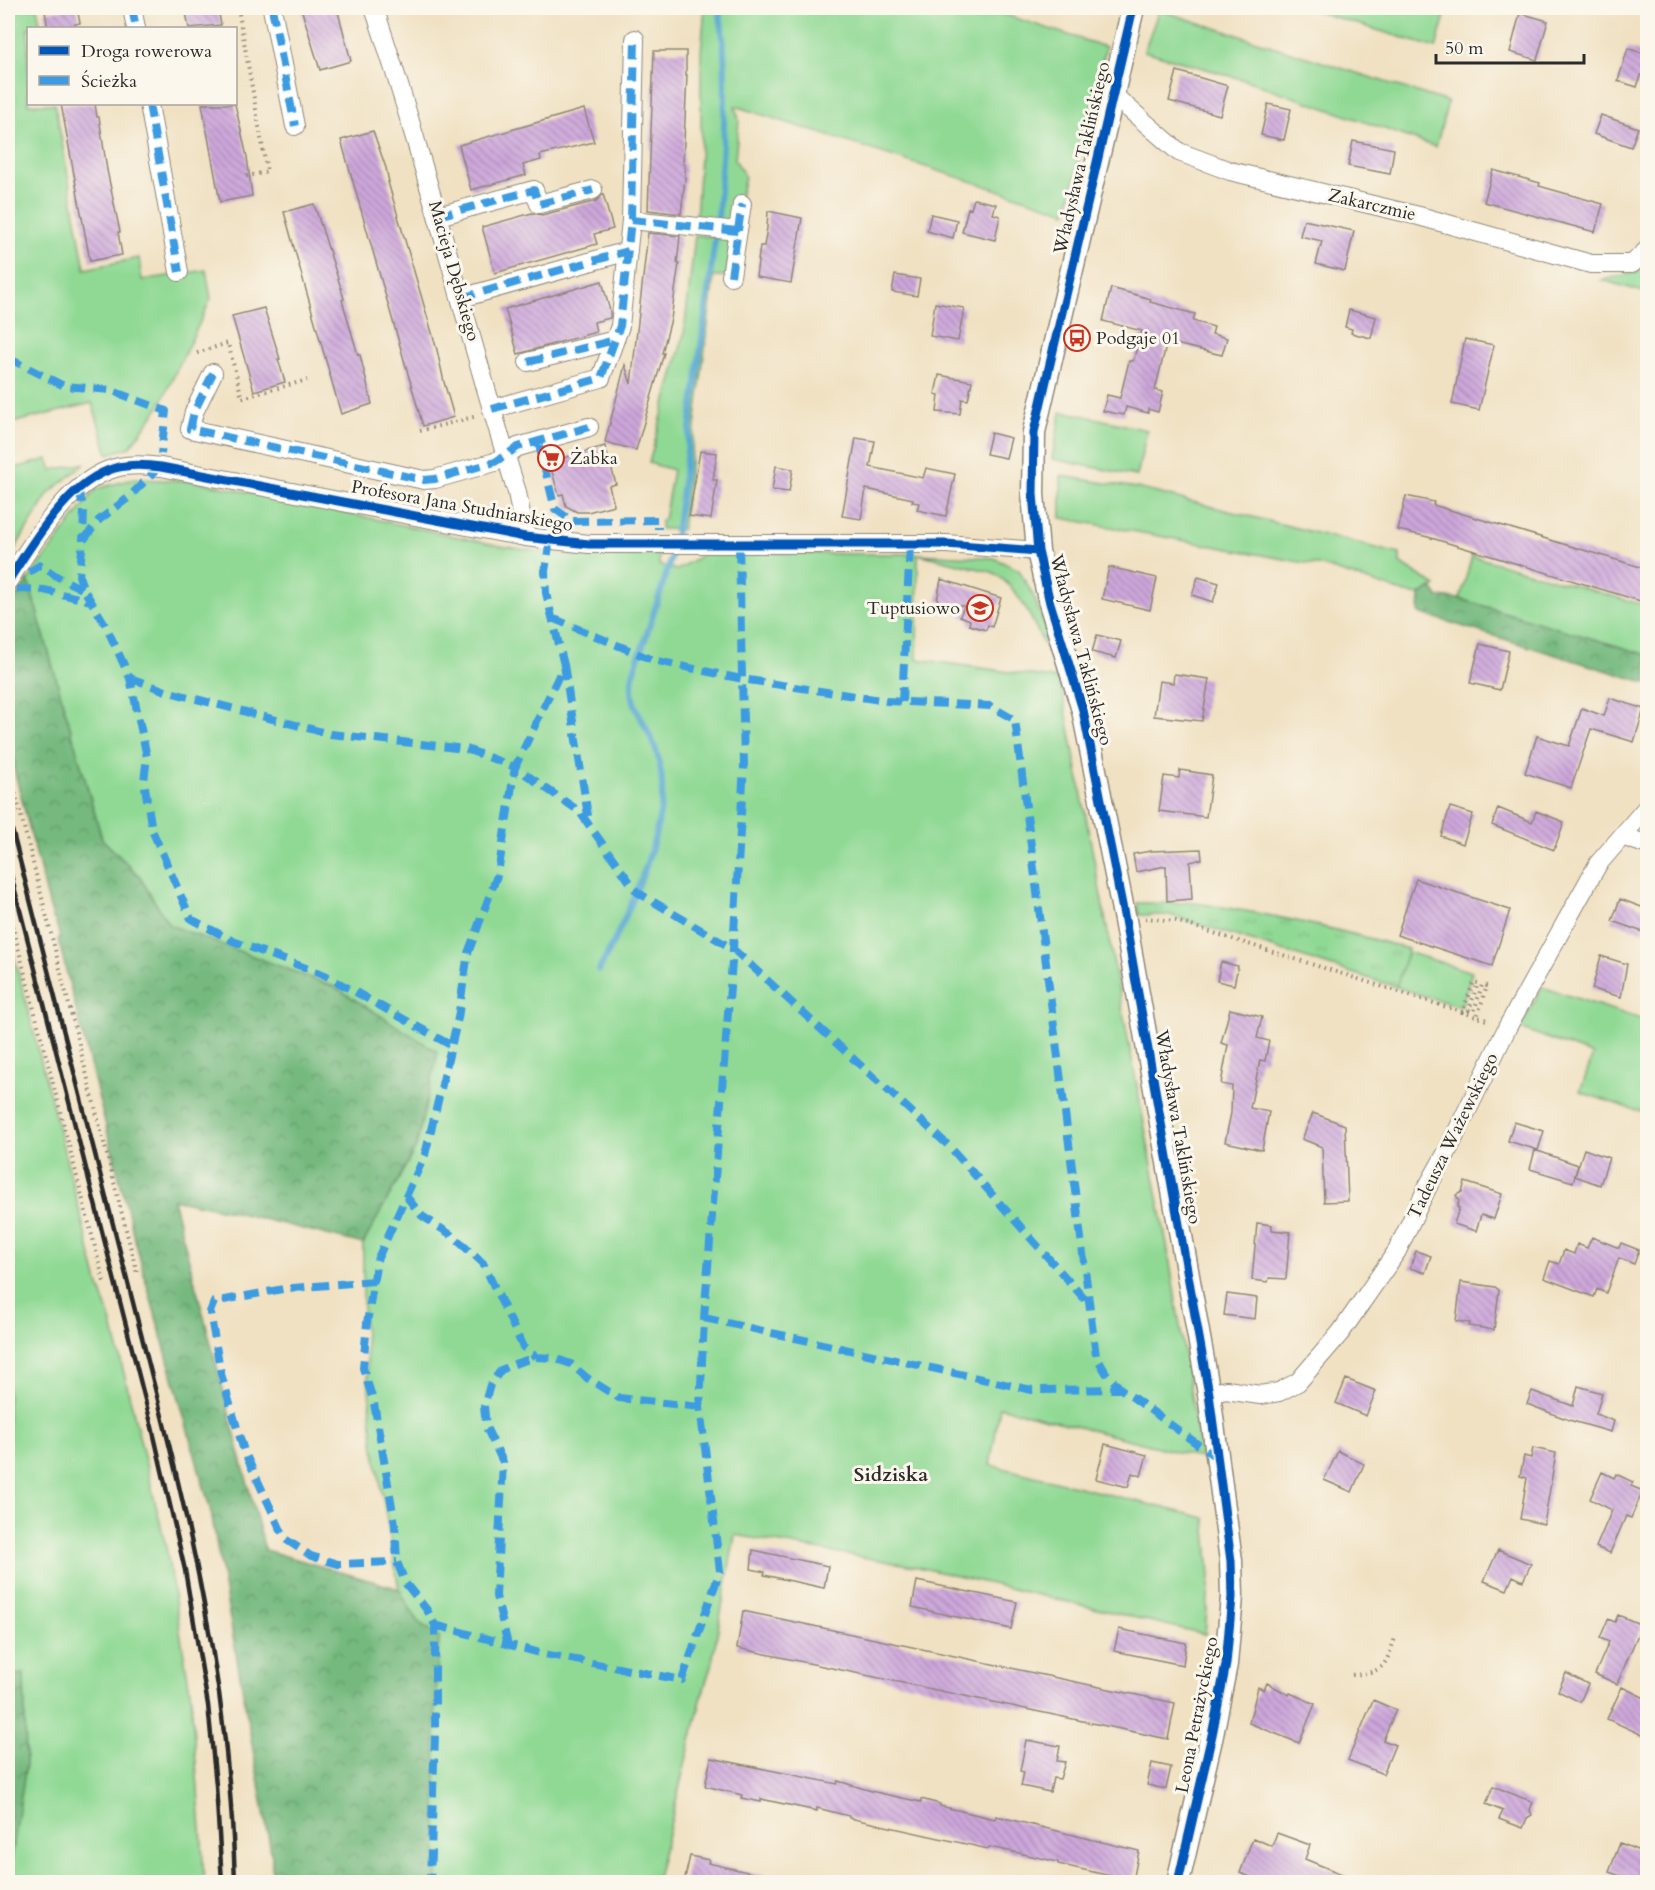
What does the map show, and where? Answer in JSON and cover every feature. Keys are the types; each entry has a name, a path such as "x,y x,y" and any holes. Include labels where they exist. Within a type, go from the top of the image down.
{"street":[{"path":"132,8 136,27"},
{"path":"272,8 295,126"},
{"name":"Macieja Dębskiego","path":"374,8 407,107 517,492 525,537"},
{"name":"Władysława Taklińskiego","path":"1133,8 1034,432 1033,494 1038,551 1050,603 1083,710 1125,920 1210,1402"},
{"path":"492,409 601,378 620,326 628,251 631,220 635,39"},
{"name":"Zakarczmie","path":"1112,94 1179,152 1230,171 1419,216 1591,264 1632,264 1647,249"},
{"path":"149,105 179,272"},
{"path":"438,216 534,190 539,204 593,190"},
{"path":"731,276 742,204"},
{"path":"631,220 738,231"},
{"path":"461,298 628,251"},
{"path":"528,362 615,340"},
{"path":"213,373 194,412 190,429 424,480 495,462 518,447 589,427"},
{"name":"Profesora Jana Studniarskiego","path":"8,581 67,499 101,473 128,466 160,466 525,537 590,544 946,544 1038,551"},
{"name":"Tadeusza Ważewskiego","path":"1210,1402 1226,1390 1260,1395 1279,1392 1298,1382 1341,1332 1397,1251 1508,1026 1598,864 1647,806"},
{"path":"1622,836 1647,845"},
{"name":"Leona Petrażyckiego","path":"1178,1882 1221,1695 1230,1630 1231,1561 1210,1402"}],"path":[{"path":"238,8 267,172 243,177"},
{"path":"197,353 228,343 243,398 307,381"},
{"path":"8,764 137,1273"},
{"path":"8,909 104,1282"},
{"path":"1125,920 1139,918 1176,921 1508,1026"},
{"path":"1462,1012 1474,982 1478,983 1469,1010 1474,1011 1482,985 1487,986 1477,1017"},
{"path":"1352,1675 1372,1673 1381,1668 1395,1638"}],"green space":[{"path":"8,8 37,8 41,27 27,27 27,105 55,105 85,269 139,258 142,280 206,270 211,299 159,407 130,447 108,454 92,403 8,424"},
{"path":"705,8 984,8 1106,47 1067,212 735,106 739,120 735,159 745,177 733,225 696,221 701,141 701,52"},
{"path":"1305,8 1447,8 1436,48"},
{"path":"1159,10 1448,102 1436,147 1248,81 1144,51"},
{"path":"695,235 731,238 727,276 714,276 682,529 661,529 673,470 649,463 684,334"},
{"path":"1647,259 1647,293 1602,280 1637,272"},
{"path":"1061,412 1147,430 1137,476 1052,459"},
{"path":"48,459 52,470 86,463 49,493 8,560 8,470"},
{"path":"1061,476 1137,488 1400,554 1400,563 1436,586 1420,595 1406,593 1322,566 1061,518"},
{"path":"133,479 195,481 501,546 573,556 659,554 659,565 677,570 705,553 918,554 994,558 1019,570 1035,599 1065,681 1060,680 1167,1245 1201,1458 1000,1407 990,1465 1205,1518 1210,1575 1205,1634 914,1566 735,1535 712,1662 656,1882 437,1882 435,1716 439,1637 418,1622 399,1589 373,1442 363,1309 363,1244 416,1147 335,987 169,925 139,876 102,839 28,580 96,489","holes":["918,554 992,572 1014,591 1023,604 1040,635 1059,679 917,659"]},
{"path":"1472,556 1647,606 1647,655 1460,599"},
{"path":"28,580 102,839 139,876 169,925 335,987 438,1052 416,1147 363,1244 173,1199 265,1550 399,1589 418,1622 439,1636 435,1716 437,1882 272,1882 272,1857 211,1512 143,1271 58,939 60,938 13,766 15,765 11,746 8,744 8,608"},
{"path":"1432,588 1438,597 1460,599 1647,655 1647,683 1419,613 1420,595"},
{"path":"1137,903 1195,903 1302,922 1408,949 1396,987 1170,915 1139,915"},
{"path":"8,942 9,948 12,948 98,1283 111,1320 166,1547 191,1697 204,1882 8,1882 26,1763 24,1674 8,1676 8,1535 13,1533 8,1465"},
{"path":"1407,952 1472,972 1461,1007 1396,987"},
{"path":"1542,987 1647,1021 1647,1114 1580,1092 1593,1055 1520,1028"},
{"path":"24,1674 26,1764 8,1882 8,1676"}],"building":[{"path":"77,8 80,23 75,24 75,27 48,27 45,12"},
{"path":"185,8 218,8 221,25 189,27"},
{"path":"301,8 337,8 351,61 320,70"},
{"path":"1520,13 1548,21 1537,60 1510,52"},
{"path":"1628,48 1647,55 1647,77 1641,75 1637,87 1618,81"},
{"path":"654,51 686,51 683,164 685,164 685,179 681,214 648,210"},
{"path":"1177,71 1228,86 1220,115 1169,101"},
{"path":"1268,104 1291,109 1284,140 1261,135"},
{"path":"61,105 95,105 97,117 99,117 120,232 118,232 122,255 90,261"},
{"path":"202,105 235,105 247,157 252,196 220,202"},
{"path":"584,109 594,142 540,155 541,160 523,165 526,175 471,190 459,145"},
{"path":"1601,115 1638,128 1631,147 1594,134"},
{"path":"373,131 386,168 454,417 423,426 341,140"},
{"path":"1353,141 1394,149 1390,174 1348,166"},
{"path":"1493,170 1603,204 1595,232 1484,202"},
{"path":"603,194 613,229 594,234 597,244 495,273 482,227 532,213 542,215 596,201"},
{"path":"974,199 996,204 993,214 1000,216 995,240 962,232 968,208 971,209"},
{"path":"314,204 341,288 344,299 342,300 358,355 360,355 372,404 341,414 284,212"},
{"path":"768,211 802,218 791,283 756,277 760,246 764,246"},
{"path":"931,214 957,220 953,238 927,231"},
{"path":"1304,220 1354,231 1345,271 1316,264 1322,241 1300,236"},
{"path":"648,233 680,236 677,263 679,263 671,319 662,353 664,353 636,450 605,442 625,365 631,384"},
{"path":"895,275 920,279 917,296 892,292"},
{"path":"602,281 610,318 594,322 596,332 518,354 505,309"},
{"path":"1111,288 1151,299 1150,302 1195,314 1193,321 1214,327 1212,334 1227,338 1222,355 1167,342 1155,390 1163,392 1158,412 1148,409 1148,413 1126,407 1124,415 1103,411 1107,395 1120,398 1129,361 1133,361 1142,331 1103,321"},
{"path":"935,303 964,308 958,341 930,336"},
{"path":"264,308 285,382 254,391 232,316"},
{"path":"1349,310 1376,317 1371,338 1351,333 1352,329 1345,327"},
{"path":"1465,339 1494,345 1479,410 1452,404"},
{"path":"939,375 972,381 968,400 962,399 960,414 937,412 939,395 935,394"},
{"path":"991,433 1011,438 1006,458 986,454"},
{"path":"856,438 875,441 870,467 923,478 926,468 955,474 946,516 917,510 919,503 912,502 913,499 866,489 861,519 842,516"},
{"path":"605,446 616,484 609,486 614,505 588,512 577,512 566,506 563,494 559,495 549,462"},
{"path":"700,451 717,453 713,480 717,480 711,519 689,516"},
{"path":"776,466 793,469 789,492 772,490"},
{"path":"1406,496 1434,502 1433,505 1647,569 1647,603 1398,530"},
{"path":"1109,567 1157,578 1150,610 1102,599"},
{"path":"1198,577 1219,583 1213,602 1192,595"},
{"path":"941,579 1001,598 992,627 988,625 986,630 969,625 970,620 960,616 964,606 937,601"},
{"path":"1097,635 1121,641 1116,658 1092,652"},
{"path":"1480,644 1509,651 1500,690 1470,683"},
{"path":"1174,674 1209,679 1202,721 1154,716 1159,681 1173,683"},
{"path":"1610,698 1644,709 1634,742 1591,729 1571,788 1525,773 1537,736 1569,746 1582,708 1604,716"},
{"path":"1180,770 1212,775 1206,817 1159,811 1164,776 1179,778"},
{"path":"1450,807 1473,814 1463,844 1441,836"},
{"path":"1498,808 1532,822 1536,811 1564,822 1554,850 1492,825"},
{"path":"1201,849 1202,859 1190,862 1192,899 1167,901 1166,866 1136,872 1133,854"},
{"path":"1416,879 1510,910 1492,966 1397,935"},
{"path":"1620,899 1647,909 1647,920 1643,932 1612,921"},
{"path":"1601,956 1627,964 1621,997 1592,989"},
{"path":"1221,962 1238,966 1234,985 1217,981"},
{"path":"1230,1009 1262,1017 1257,1038 1269,1041 1265,1061 1260,1060 1250,1108 1269,1112 1262,1150 1225,1142 1231,1113 1232,1086 1221,1084 1228,1045 1221,1043"},
{"path":"1313,1113 1345,1125 1348,1201 1324,1202 1322,1147 1302,1139"},
{"path":"1514,1122 1544,1131 1538,1150 1508,1141"},
{"path":"1584,1149 1609,1158 1600,1185 1575,1176"},
{"path":"1535,1150 1578,1165 1573,1182 1530,1169"},
{"path":"1465,1182 1502,1194 1494,1219 1481,1215 1476,1231 1454,1224 1459,1208 1456,1195 1462,1192"},
{"path":"1257,1223 1272,1225 1272,1230 1290,1232 1286,1279 1269,1278 1268,1282 1252,1280"},
{"path":"1592,1237 1619,1248 1621,1243 1639,1250 1634,1264 1619,1258 1606,1293 1597,1289 1594,1297 1544,1278 1550,1261 1559,1264 1564,1250 1574,1254 1577,1244 1587,1248"},
{"path":"1416,1251 1431,1256 1425,1273 1410,1268"},
{"path":"1461,1282 1495,1287 1499,1290 1494,1330 1469,1326 1470,1323 1456,1321"},
{"path":"1227,1294 1257,1298 1255,1319 1224,1315"},
{"path":"1346,1379 1376,1391 1366,1416 1336,1403"},
{"path":"1578,1386 1602,1393 1596,1414 1614,1421 1611,1432 1569,1420 1527,1404 1532,1391 1573,1406"},
{"path":"1105,1444 1147,1455 1141,1476 1132,1473 1128,1487 1096,1479"},
{"path":"1533,1448 1556,1453 1544,1524 1520,1519 1527,1478 1520,1476 1524,1456 1531,1458"},
{"path":"1338,1451 1364,1464 1352,1492 1324,1480"},
{"path":"1602,1472 1614,1478 1616,1474 1633,1482 1631,1486 1643,1491 1631,1518 1626,1516 1610,1553 1596,1547 1612,1510 1590,1499"},
{"path":"753,1550 828,1566 824,1588 764,1575 765,1572 751,1569"},
{"path":"1498,1550 1531,1564 1523,1581 1513,1576 1507,1590 1484,1581"},
{"path":"917,1581 1017,1602 1011,1629 912,1607"},
{"path":"743,1611 1175,1703 1168,1739 737,1648"},
{"path":"1618,1615 1642,1625 1617,1684 1595,1674 1609,1642 1600,1638 1608,1619 1615,1622"},
{"path":"1119,1629 1186,1643 1183,1665 1114,1651"},
{"path":"1566,1673 1588,1684 1580,1702 1558,1691"},
{"path":"1267,1683 1289,1695 1290,1693 1315,1704 1299,1743 1249,1723 1258,1687 1264,1690"},
{"path":"1622,1687 1647,1699 1647,1737 1607,1719"},
{"path":"1373,1700 1396,1710 1383,1740 1395,1745 1383,1774 1348,1760"},
{"path":"1026,1740 1060,1746 1057,1761 1065,1762 1060,1779 1053,1778 1050,1792 1021,1786 1024,1772 1020,1771"},
{"path":"711,1758 837,1784 838,1781 921,1802 921,1799 940,1804 940,1806 995,1819 996,1816 1139,1851 1133,1881 1019,1853 989,1847 988,1849 849,1818 849,1816 817,1808 817,1811 761,1799 761,1802 741,1798 742,1795 705,1786"},
{"path":"1152,1763 1171,1767 1166,1789 1147,1785"},
{"path":"1493,1786 1533,1802 1530,1810 1532,1815 1527,1818 1523,1828 1499,1819 1503,1811 1486,1804"},
{"path":"1277,1833 1310,1845 1305,1859 1361,1882 1263,1882 1240,1873 1253,1838 1272,1846"},
{"path":"1620,1843 1647,1854 1647,1874 1642,1872 1638,1882 1609,1872"},
{"path":"690,1856 709,1860 708,1863 765,1876 765,1882 684,1882"}],"waterway":[{"path":"718,219 725,86 723,33 719,8"},
{"path":"676,534 715,240"},
{"path":"599,970 633,899 644,871 660,815 662,790 659,760 649,733 635,706 632,681 672,554"}],"railway":[{"path":"8,814 159,1403 196,1564 221,1707 229,1777 235,1882"},
{"path":"8,863 152,1427 185,1570 208,1705 222,1882"}],"marked path":[{"path":"132,8 136,27"},
{"path":"272,8 295,126"},
{"path":"492,409 601,378 620,326 631,220 635,39"},
{"path":"149,105 179,272"},
{"path":"438,216 534,190 539,204 593,190"},
{"path":"731,276 742,204"},
{"path":"631,220 738,231"},
{"path":"461,298 628,251"},
{"path":"528,362 615,340"},
{"path":"8,358 64,386 110,390 166,411 161,454"},
{"path":"213,373 194,412 190,429 424,480 495,462 518,447 589,427"},
{"path":"538,441 555,509 572,521 658,520 658,529"},
{"path":"160,466 128,498 99,520 83,541 79,576 130,678 147,757 144,781 152,830 191,919 233,941 325,975 452,1046"},
{"path":"78,489 84,509 83,541"},
{"path":"550,540 545,571 546,593 564,665 515,767 579,811 637,892 733,949 950,1147 1089,1304"},
{"path":"435,1625 544,1654 682,1680 720,1571 700,1407 704,1318 733,949 744,765 739,544"},
{"path":"902,702 910,544"},
{"path":"29,572 40,565 84,590"},
{"path":"17,589 44,590 91,601"},
{"path":"552,618 653,660 742,679 887,701 990,706 1015,720 1096,1356 1106,1373 1121,1389"},
{"path":"564,665 589,822"},
{"path":"130,678 166,691 330,734 466,749 515,767 498,873 468,953 458,1018 425,1155 377,1260 367,1323 363,1368 374,1403 395,1524 397,1562 406,1584 427,1610 435,1625 435,1734 430,1882"},
{"path":"406,1196 422,1216 450,1234 483,1263 523,1347 536,1357"},
{"path":"374,1281 283,1289 214,1302 210,1312 221,1374 244,1451 285,1539 311,1556 338,1564 397,1562"},
{"path":"704,1318 1032,1390 1121,1389 1217,1458"},
{"path":"508,1645 496,1596 503,1462 486,1427 484,1406 490,1385 501,1370 536,1357 554,1358 571,1364 587,1378 619,1398 700,1407"}],"cycle path":[{"path":"1133,8 1034,432 1033,494 1038,551 1050,603 1083,710 1125,920 1209,1394 1231,1561 1232,1597 1226,1664 1178,1882"},
{"path":"8,581 40,532 67,499 98,475 115,468 132,465 161,467 525,537 589,544 946,544 1038,551"}],"place":[{"name":"Podgaje 01","path":"1077,338"},
{"name":"Żabka","path":"551,458"},
{"name":"Tuptusiowo","path":"980,608"}],"district":[{"name":"Sidziska","path":"891,1474"}]}
